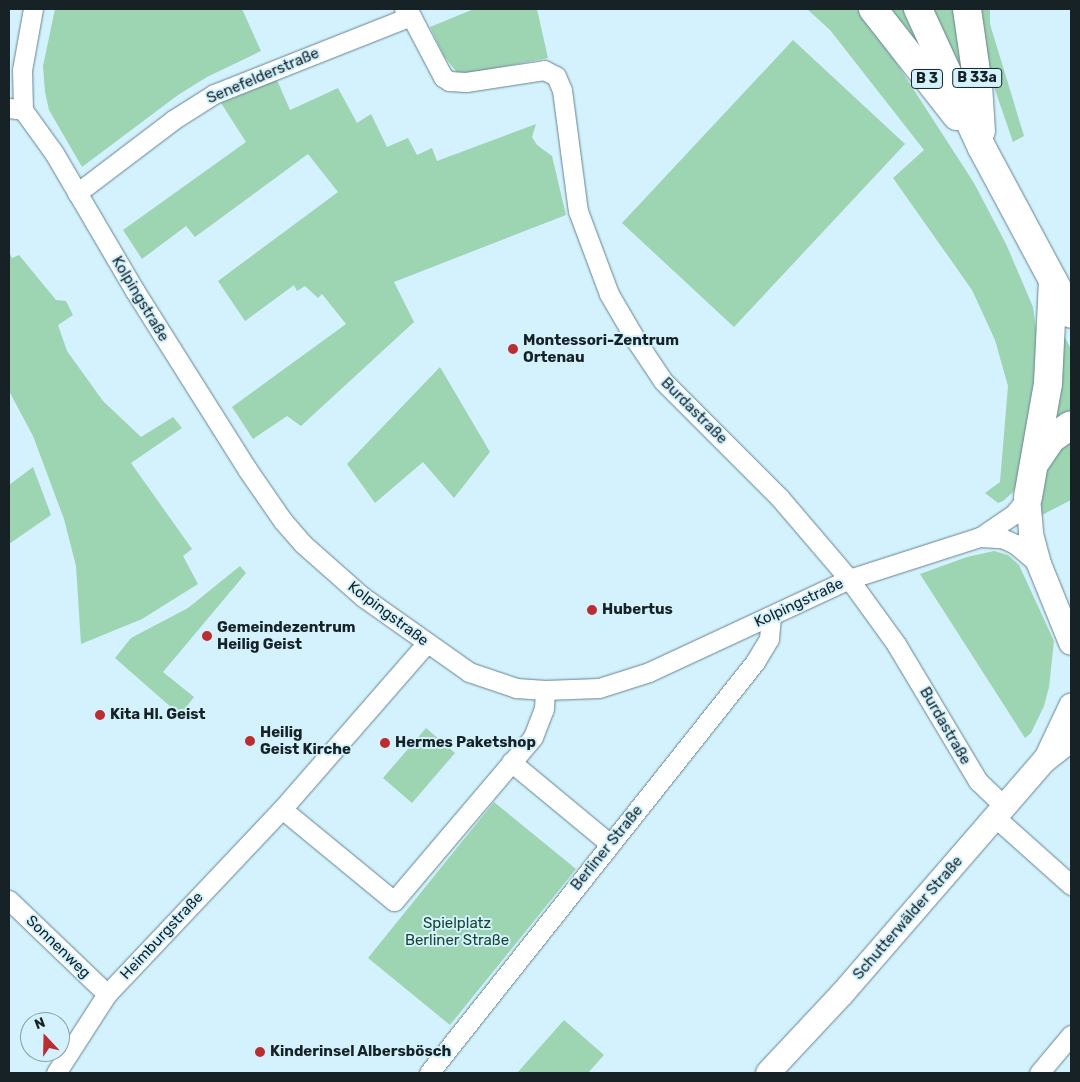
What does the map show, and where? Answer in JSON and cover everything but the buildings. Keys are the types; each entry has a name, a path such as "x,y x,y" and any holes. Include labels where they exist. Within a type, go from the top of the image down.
{"highway":[{"name":"B 3","path":"873,9 982,148"},
{"name":"B 3","path":"918,9 982,148 1071,314"},
{"name":"B 33a","path":"967,9 978,85 982,148"},
{"path":"1028,497 1036,461 1048,383 1053,281"},
{"path":"1036,461 1051,439 1071,425"}],"main road":[{"path":"1028,497 1031,534 1039,564 1065,616 1071,643"},
{"name":"Schutterwälder Straße","path":"1045,760 1071,706"},
{"name":"Schutterwälder Straße","path":"768,1073 842,994 1045,760 1071,740"}],"street":[{"path":"16,109 33,9"},
{"name":"Senefelderstraße","path":"77,193 173,120 214,94 408,13"},
{"name":"Burdastraße","path":"408,13 443,77 449,80 466,82 544,70 556,76 562,90 578,211 610,294 637,342 663,381 779,497 849,579 896,644 932,701 978,781 1000,813 1071,885"},
{"name":"Kolpingstraße","path":"16,109 54,153 194,386 283,521 303,544 363,598 469,672 516,688 545,690 599,688 649,672 772,617 849,579 980,537 1014,514 1028,497"},
{"name":"Kolpingstraße","path":"980,537 1002,538 1015,544 1039,564"},
{"name":"Berliner Straße","path":"429,1073 755,662 769,639 772,617"},
{"name":"Heimburgstraße","path":"56,1073 107,994 282,809 427,643"},
{"path":"282,809 394,901 533,737 540,722 545,690"},
{"path":"511,762 610,844"},
{"name":"Sonnenweg","path":"9,900 107,994"},
{"path":"1039,1073 1071,1035"}],"green space":[{"path":"55,9 242,9 261,51 207,77 178,95 82,167 49,110 45,92 43,66"},
{"path":"474,9 537,9 548,58 459,75 444,56 430,27"},
{"path":"807,9 858,9 892,56 974,183 1006,244 1033,307 1041,364 1021,477 1013,492 998,503 985,493 1000,482 1008,386 995,340 972,290 893,178 924,150 830,30"},
{"path":"886,9 906,9 932,64"},
{"path":"931,9 957,9 972,96"},
{"path":"977,9 990,9 990,24 1024,136 1013,142 982,52"},
{"path":"793,40 905,144 734,327 622,223"},
{"path":"277,80 290,110 338,88 357,123 371,114 387,147 408,138 417,155 432,148 437,161 536,124 532,137 537,145 552,156 566,215 394,282 414,322 301,426 287,416 253,439 232,407 346,324 322,294 318,298 305,286 297,291 294,285 245,321 218,281 338,192 308,154 195,237 186,226 142,259 123,230 246,142 221,103"},
{"path":"9,252 12,258 19,255 56,300 66,301 73,315 58,325 67,351 103,401 141,437 173,417 182,428 131,463 192,549 183,556 198,584 142,619 81,644 76,566 64,519 33,436 9,391"},
{"path":"1058,324 1071,349 1071,418 1050,435"},
{"path":"440,367 490,452 454,498 423,462 375,503 347,464"},
{"path":"1071,436 1071,500 1040,516 1040,496 1044,478 1054,455"},
{"path":"33,467 51,515 9,544 9,485"},
{"path":"994,551 1008,555 1019,565 1054,641 1049,687 1044,706 1031,733 1025,738 920,574 967,557"},
{"path":"240,566 246,573 163,672 194,697 180,715 115,658 131,638 188,608"},
{"path":"426,728 455,753 412,803 383,778"},
{"name":"Spielplatz Berliner Straße","path":"494,802 576,869 450,1025 368,958"},
{"path":"564,1020 604,1055 588,1073 517,1073"}],"place":[{"name":"Montessori-Zentrum Ortenau","path":"513,349"},
{"name":"Hubertus","path":"592,610"},
{"name":"Gemeindezentrum Heilig Geist","path":"207,636"},
{"name":"Kita Hl. Geist","path":"100,715"},
{"name":"Heilig Geist Kirche","path":"250,741"},
{"name":"Hermes Paketshop","path":"385,743"},
{"name":"Kinderinsel Albersbösch","path":"260,1052"}]}
